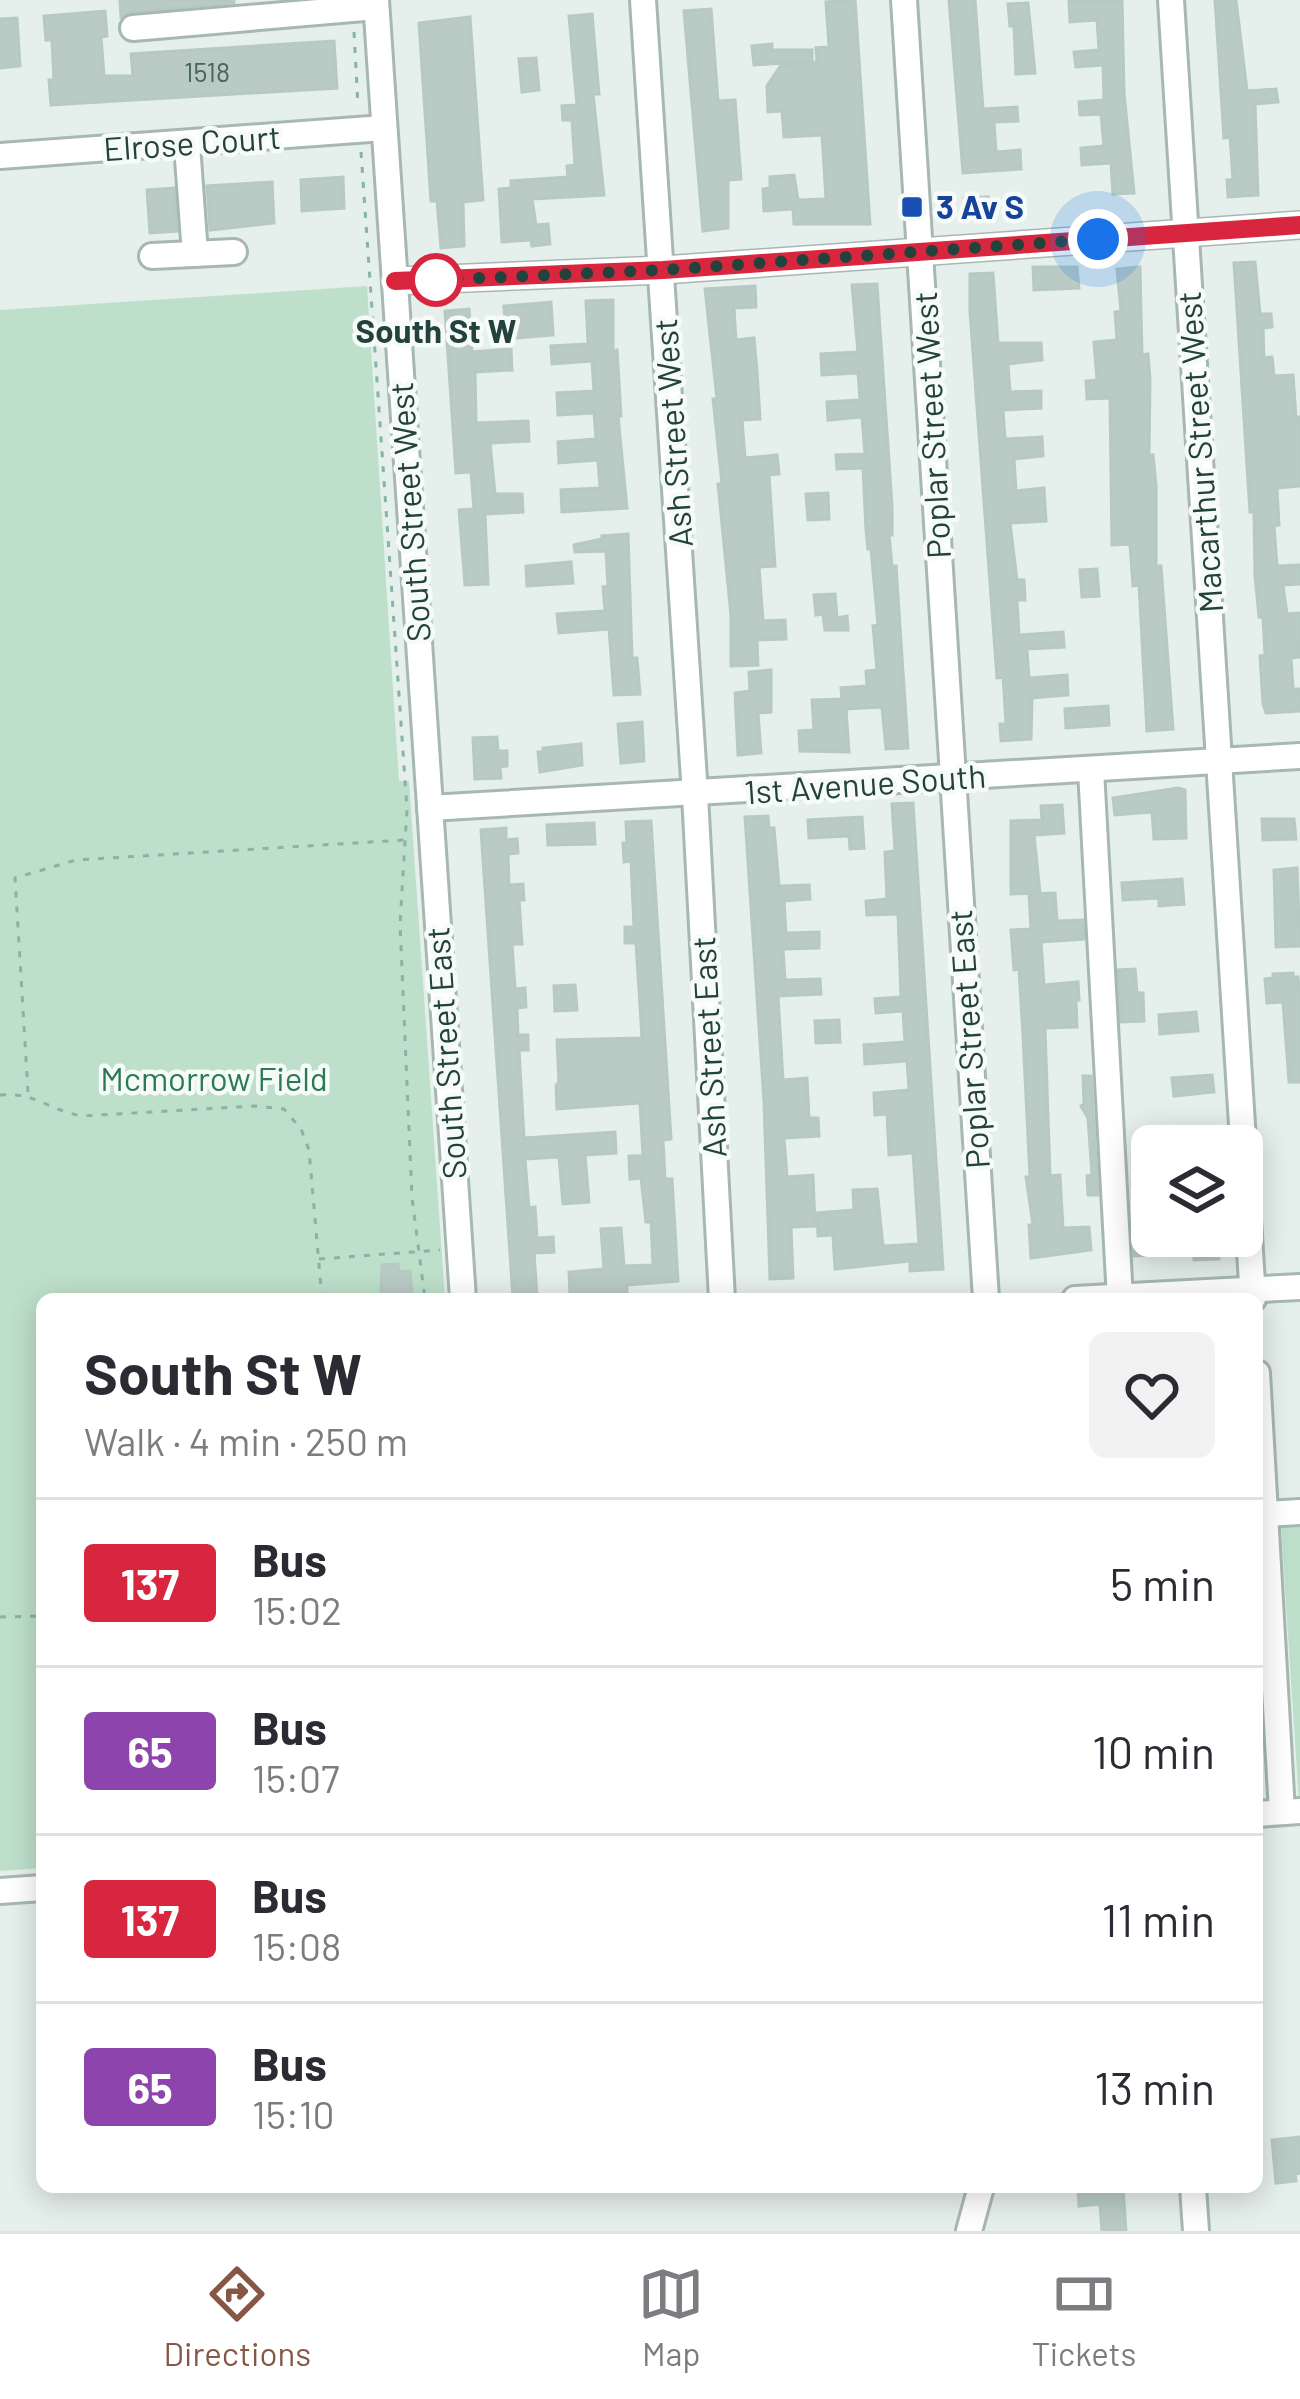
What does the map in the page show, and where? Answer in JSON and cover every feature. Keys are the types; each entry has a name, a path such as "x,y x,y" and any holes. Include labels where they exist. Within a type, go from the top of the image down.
{"street":[{"name":"Ash Street West","path":"643,0 695,795"},
{"name":"Poplar Street West","path":"904,0 953,779"},
{"name":"Macarthur Street West","path":"1171,0 1252,1293"},
{"path":"133,28 368,5"},
{"name":"South Street West","path":"368,5 372,129 395,281 430,808"},
{"name":"Elrose Court","path":"0,156 188,146 372,129"},
{"path":"188,146 195,254"},
{"path":"395,281 663,270 1300,225"},
{"path":"152,256 234,251"},
{"name":"1st Avenue South","path":"430,808 1300,756"},
{"path":"1090,770 1120,1293"},
{"name":"Poplar Street East","path":"953,779 986,1293"},
{"name":"Ash Street East","path":"695,795 722,1293"},
{"name":"South Street East","path":"430,808 463,1293"},
{"path":"1259,1293 1300,1287"},
{"path":"1263,1479 1280,1812"},
{"path":"1265,1514 1300,1512"},
{"path":"0,1891 36,1888"},
{"path":"969,2231 979,2193"},
{"path":"1193,2193 1196,2231"}],"path":[{"path":"368,5 407,809 400,924 412,1198 424,1293"},
{"path":"28,1092 15,878 76,860 405,840"},
{"path":"0,1095 28,1092 59,1112 82,1116 254,1106 284,1109 301,1129 309,1150 322,1293"},
{"path":"319,1259 459,1250"},
{"path":"0,1617 36,1616"}],"green space":[{"name":"Mcmorrow Field","path":"367,286 399,781 409,781 445,1293 36,1293 36,1868 0,1871 0,310"},
{"path":"1300,1509 1300,1818 1280,1511"}],"building":[{"path":"120,0 234,3 132,12 121,17"},
{"path":"855,0 870,224 794,224 793,209 764,211 763,189 770,188 770,177 794,175 798,200 826,199 822,135 784,137 782,111 768,112 767,86 781,65 817,62 816,48 829,47 826,2"},
{"path":"949,0 975,0 983,109 1017,107 1018,121 994,122 996,152 1020,150 1021,169 963,173"},
{"path":"1122,0 1124,93 1134,193 1113,194 1111,163 1082,165 1081,148 1104,146 1101,114 1080,115 1079,102 1104,100 1103,65 1076,67 1074,52 1099,50 1097,20 1070,22 1069,1"},
{"path":"1215,0 1236,0 1247,91 1276,89 1278,102 1255,104 1258,195 1228,197 1227,180 1233,180 1230,137 1224,138"},
{"path":"1028,3 1035,73 1016,74 1008,4"},
{"path":"711,9 718,101 735,100 741,179 728,180 728,228 703,231 684,11"},
{"path":"105,11 104,76 133,76 131,54 334,41 337,88 51,105 52,40 46,40 44,16"},
{"path":"592,14 599,94 593,94 604,195 532,199 536,225 548,224 550,244 502,242 499,189 511,188 511,181 568,177 567,166 575,165 572,120 563,120 562,106 577,105 569,16"},
{"path":"470,17 483,200 463,202 464,246 441,248 437,201 431,201 419,23"},
{"path":"17,18 20,66 0,68 0,19"},
{"path":"772,44 772,50 812,50 812,61 754,65 752,46"},
{"path":"536,58 539,90 522,92 519,59"},
{"path":"343,177 344,208 302,211 301,180"},
{"path":"272,182 274,223 210,230 207,186"},
{"path":"174,188 177,231 150,233 147,190"},
{"path":"988,197 990,217 966,219 964,198"},
{"path":"1255,262 1260,314 1271,314 1272,327 1263,328 1264,358 1272,357 1274,376 1293,375 1296,417 1300,417 1300,486 1277,488 1279,525 1274,526 1277,566 1300,565 1300,584 1283,585 1287,614 1300,613 1299,657 1291,658 1293,689 1300,689 1300,711 1266,713 1263,704 1263,617 1259,617 1255,575 1234,263"},
{"path":"1033,267 1077,267 1079,288 1034,290"},
{"path":"1140,267 1142,355 1148,354 1150,380 1149,456 1153,455 1156,485 1156,566 1161,566 1173,729 1147,731 1139,585 1133,586 1130,544 1112,545 1110,398 1087,399 1086,381 1097,380 1094,342 1117,340 1115,312 1121,311 1117,269"},
{"path":"993,273 998,343 1041,343 1042,360 1008,364 1010,392 1041,391 1041,408 1003,410 1005,439 1042,437 1043,456 1014,459 1016,491 1044,488 1046,521 1010,523 1017,580 1024,580 1025,600 1017,600 1019,635 1063,632 1064,647 1027,649 1029,678 1067,675 1068,695 1032,698 1031,739 1001,741 1000,724 1006,724 1003,677 997,678 970,312 970,274"},
{"path":"877,284 892,506 889,535 892,566 896,566 908,748 886,749 882,707 846,709 849,752 800,751 799,731 814,730 812,700 842,699 841,688 867,686 866,671 877,670 873,626 878,625 863,468 837,469 836,455 865,454 862,417 828,420 827,402 860,400 858,373 822,375 821,354 858,352 852,285"},
{"path":"755,286 756,307 734,308 736,340 754,338 757,371 760,419 742,420 745,458 777,455 779,474 769,475 775,566 759,567 763,621 785,620 786,639 757,640 758,665 731,666 713,399 717,399 705,289"},
{"path":"613,300 627,508 562,512 561,490 600,488 598,460 559,463 558,442 596,439 594,413 558,415 557,393 594,391 592,361 552,364 551,346 588,344 586,301"},
{"path":"551,302 553,335 506,339 504,306"},
{"path":"469,309 472,352 511,349 512,370 475,372 476,423 528,421 529,441 490,443 495,494 522,494 523,512 485,514 488,584 465,585 459,510 474,509 471,472 456,473 445,311"},
{"path":"828,493 829,519 808,520 806,494"},
{"path":"628,534 632,658 637,658 640,694 614,695 609,629 559,633 557,614 605,611 606,551 575,552 574,545"},
{"path":"571,562 573,583 527,586 526,566"},
{"path":"1097,569 1099,596 1082,597 1080,570"},
{"path":"835,594 837,618 847,616 848,630 825,630 823,614 816,615 814,595"},
{"path":"771,670 771,712 758,713 761,753 738,755 735,693 750,691 749,672"},
{"path":"1108,706 1109,725 1066,728 1065,709"},
{"path":"642,722 644,761 621,763 618,724"},
{"path":"497,737 498,751 507,751 501,778 475,779 473,738"},
{"path":"581,744 582,765 540,772 538,752 543,748"},
{"path":"1185,790 1186,838 1154,839 1152,812 1115,815 1113,798"},
{"path":"913,803 943,1269 910,1271 910,1261 835,1269 833,1235 818,1236 817,1213 854,1210 853,1190 877,1189 883,1246 919,1244 913,1153 889,1155 887,1114 875,1115 874,1093 909,1090 907,1061 865,1064 864,1045 905,1042 903,1011 876,1013 875,999 901,997 898,914 867,915 866,901 887,899 885,852 895,851 892,804"},
{"path":"1062,805 1064,833 1034,835 1040,893 1011,894 1011,821 1042,820 1041,806"},
{"path":"768,816 769,828 774,828 779,886 809,885 810,899 784,901 786,933 819,932 819,948 783,949 785,980 820,979 821,994 778,996 783,1080 807,1078 809,1118 818,1118 819,1136 784,1138 787,1177 813,1175 815,1226 791,1227 793,1278 770,1279 745,817"},
{"path":"862,817 864,848 850,849 849,836 809,838 808,820"},
{"path":"1262,819 1294,819 1296,839 1263,840"},
{"path":"651,821 671,1139 663,1140 665,1179 672,1179 678,1281 627,1285 627,1293 570,1293 569,1272 604,1269 601,1229 621,1228 624,1266 653,1265 651,1222 646,1222 641,1178 630,1179 629,1156 643,1156 640,1103 557,1109 557,1040 642,1038 636,943 625,943 625,927 634,927 631,861 624,862 626,822"},
{"path":"594,823 595,844 548,845 547,825"},
{"path":"506,828 506,840 517,839 518,853 508,854 509,885 523,884 524,900 519,900 522,944 512,944 515,989 525,988 526,1007 517,1008 518,1035 528,1035 528,1050 519,1050 524,1138 615,1132 616,1153 585,1155 589,1202 563,1204 559,1157 525,1159 537,1238 553,1237 554,1252 534,1253 537,1293 513,1293 481,830"},
{"path":"1297,868 1300,946 1276,947 1274,870"},
{"path":"1182,879 1184,904 1159,906 1159,898 1123,900 1122,883"},
{"path":"1055,893 1057,921 1083,920 1084,939 1041,942 1044,985 1078,982 1079,1000 1077,1027 1045,1028 1050,1176 1060,1175 1063,1228 1089,1227 1091,1250 1031,1258 1019,969 1014,970 1011,930 1031,929 1029,894"},
{"path":"1135,969 1137,993 1143,993 1144,1021 1121,1022 1118,970"},
{"path":"1293,973 1298,977 1300,999 1300,1082 1289,1082 1283,1002 1267,1003 1265,979"},
{"path":"575,985 577,1010 555,1011 554,986"},
{"path":"1196,1012 1198,1031 1160,1034 1159,1015"},
{"path":"839,1020 840,1042 816,1043 815,1021"},
{"path":"1212,1075 1214,1092 1174,1096 1172,1078"},
{"path":"1083,1076 1091,1076 1098,1195 1088,1195 1087,1176 1092,1175 1088,1118 1081,1106"},
{"path":"398,1264 399,1272 410,1271 412,1293 381,1293 382,1265"},
{"path":"1300,2137 1296,2181 1276,2183 1272,2140"},
{"path":"1078,2193 1123,2193 1126,2231 1102,2231 1100,2204 1079,2206"}],"bus line":[{"name":"137","path":"395,281 663,270 1300,225"}],"place":[{"name":"3 Av S","path":"912,207"},
{"name":"South St W","path":"436,280"}],"route":[{"path":"436,280 663,270 1098,239"}]}
